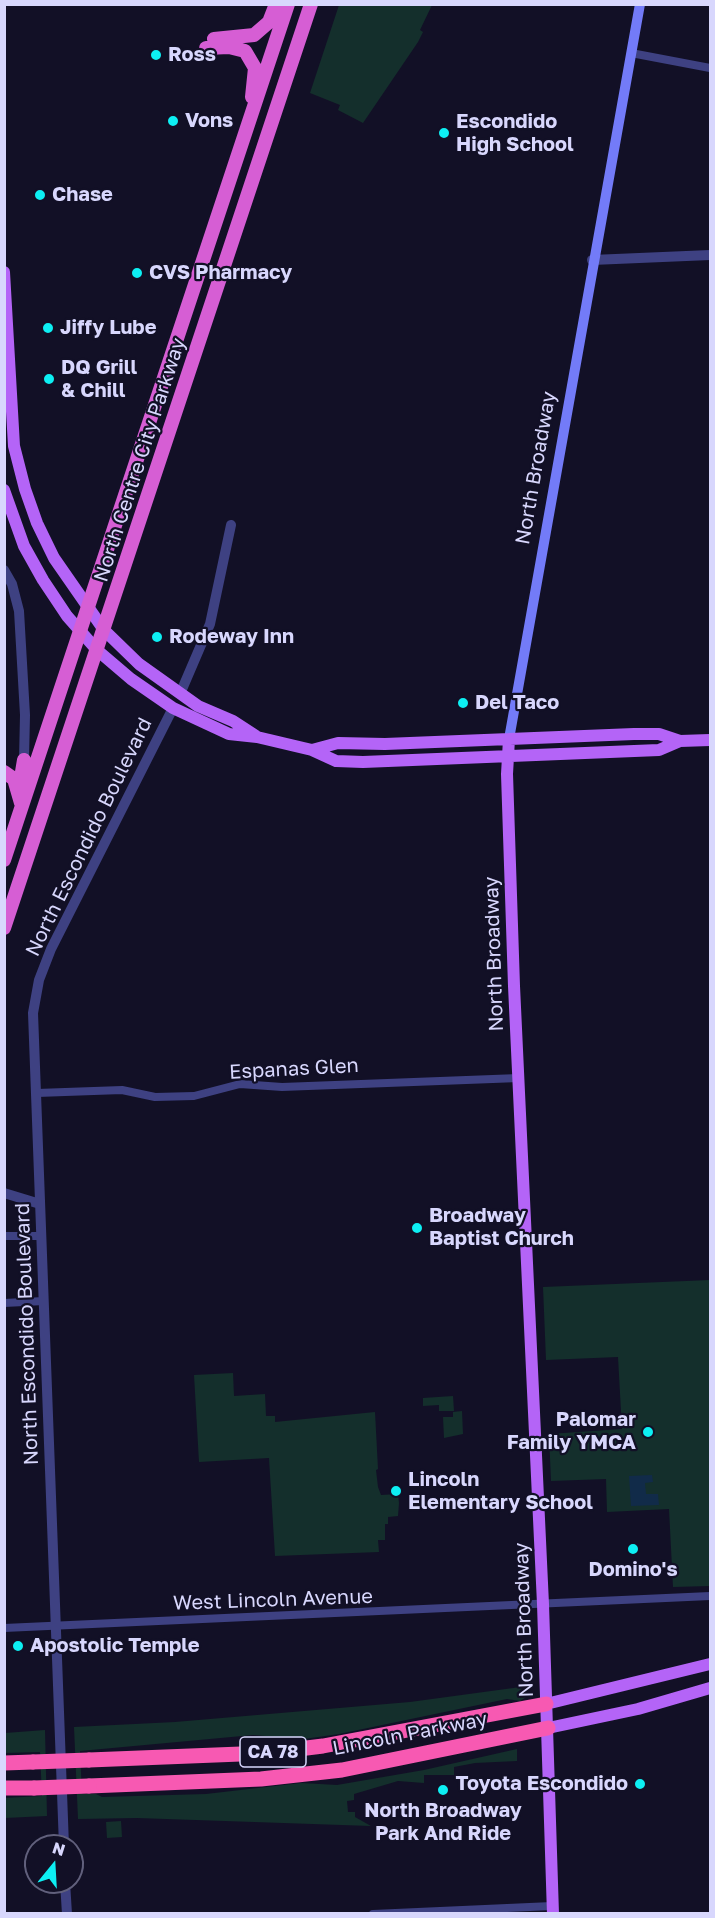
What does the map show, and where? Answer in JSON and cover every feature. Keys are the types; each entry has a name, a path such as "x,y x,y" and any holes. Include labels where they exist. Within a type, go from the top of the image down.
{"highway":[{"path":"251,119 255,68 251,59 245,51 238,48 206,44 254,35 269,22 276,4"},
{"name":"North Centre City Parkway","path":"4,860 288,4"},
{"name":"North Centre City Parkway","path":"4,928 311,4"},
{"path":"21,806 19,790 24,760"},
{"path":"4,772 14,779 19,790"},
{"name":"Lincoln Parkway","path":"4,1763 266,1753 312,1747 546,1704"},
{"name":"Lincoln Parkway","path":"4,1788 261,1779 342,1770 548,1728"}],"main road":[{"name":"North Broadway","path":"553,1910 548,1728 519,1078 508,757 509,739 592,260 640,4"},
{"path":"4,272 11,422 20,470 45,541 63,574 87,609 104,630 139,664 198,706 233,721 257,737"},
{"path":"5,497 38,573 80,631 97,650 131,679 173,708 229,734 257,737 312,750 336,761 363,762 659,750 680,741"},
{"path":"312,750 338,743 385,744 658,734 680,741 711,740"},
{"name":"Lincoln Parkway","path":"546,1704 711,1664"},
{"name":"Lincoln Parkway","path":"548,1728 638,1709 711,1688"}],"street":[{"path":"631,53 711,68"},
{"path":"592,260 711,255"},
{"path":"180,694 209,627 231,525"},
{"path":"4,570 12,584 19,611 25,715 24,760"},
{"name":"North Escondido Boulevard","path":"64,1834 33,1013 39,980 51,949 173,708"},
{"name":"Espanas Glen","path":"37,1094 122,1090 164,1097 194,1096 240,1084 282,1087 519,1078"},
{"path":"4,1192 40,1204"},
{"path":"4,1236 42,1236"},
{"path":"4,1303 44,1301"},
{"name":"West Lincoln Avenue","path":"4,1628 711,1596"},
{"path":"66,1894 67,1914"},
{"path":"373,1914 553,1910"}],"green space":[{"path":"339,5 432,5 420,30 423,32 418,42 363,123 338,110 340,105 310,93"},
{"name":"Palomar Family YMCA","path":"710,1280 710,1586 673,1587 669,1509 607,1512 606,1479 551,1481 549,1434 622,1429 618,1357 546,1360 543,1287"},
{"path":"233,1373 234,1396 265,1394 266,1416 275,1416 275,1422 375,1412 378,1487 381,1495 398,1494 399,1503 398,1516 388,1517 388,1524 385,1524 385,1540 378,1540 379,1552 275,1556 269,1458 199,1462 194,1375"},
{"path":"453,1396 454,1411 439,1411 439,1405 423,1406 423,1398"},
{"path":"462,1411 463,1434 444,1438 443,1417 453,1417 453,1412"},
{"path":"528,1686 528,1696 520,1701 507,1699 339,1734 304,1739 253,1735 80,1751 82,1794 96,1794 102,1797 206,1794 301,1783 337,1785 424,1770 517,1749 517,1761 475,1763 454,1767 454,1775 424,1775 424,1783 398,1781 354,1794 354,1800 347,1801 348,1812 355,1812 355,1817 371,1826 137,1818 78,1819 74,1727 175,1722 410,1702"},
{"path":"45,1730 47,1816 5,1818 4,1798 42,1796 40,1752 5,1753 5,1733"},
{"path":"121,1821 122,1837 107,1838 106,1822"}],"water":[{"path":"652,1475 653,1482 645,1483 646,1494 658,1494 659,1505 631,1506 629,1476"}],"place":[{"name":"Ross","path":"156,55"},
{"name":"Vons","path":"173,121"},
{"name":"Escondido High School","path":"444,133"},
{"name":"Chase","path":"40,195"},
{"name":"CVS Pharmacy","path":"137,273"},
{"name":"Jiffy Lube","path":"48,328"},
{"name":"DQ Grill & Chill","path":"49,379"},
{"name":"Rodeway Inn","path":"157,637"},
{"name":"Del Taco","path":"463,703"},
{"name":"Broadway Baptist Church","path":"417,1228"},
{"name":"Palomar Family YMCA","path":"648,1432"},
{"name":"Lincoln Elementary School","path":"396,1491"},
{"name":"Domino's","path":"633,1549"},
{"name":"Apostolic Temple","path":"18,1646"},
{"name":"Toyota Escondido","path":"640,1784"},
{"name":"North Broadway Park And Ride","path":"443,1790"}]}
